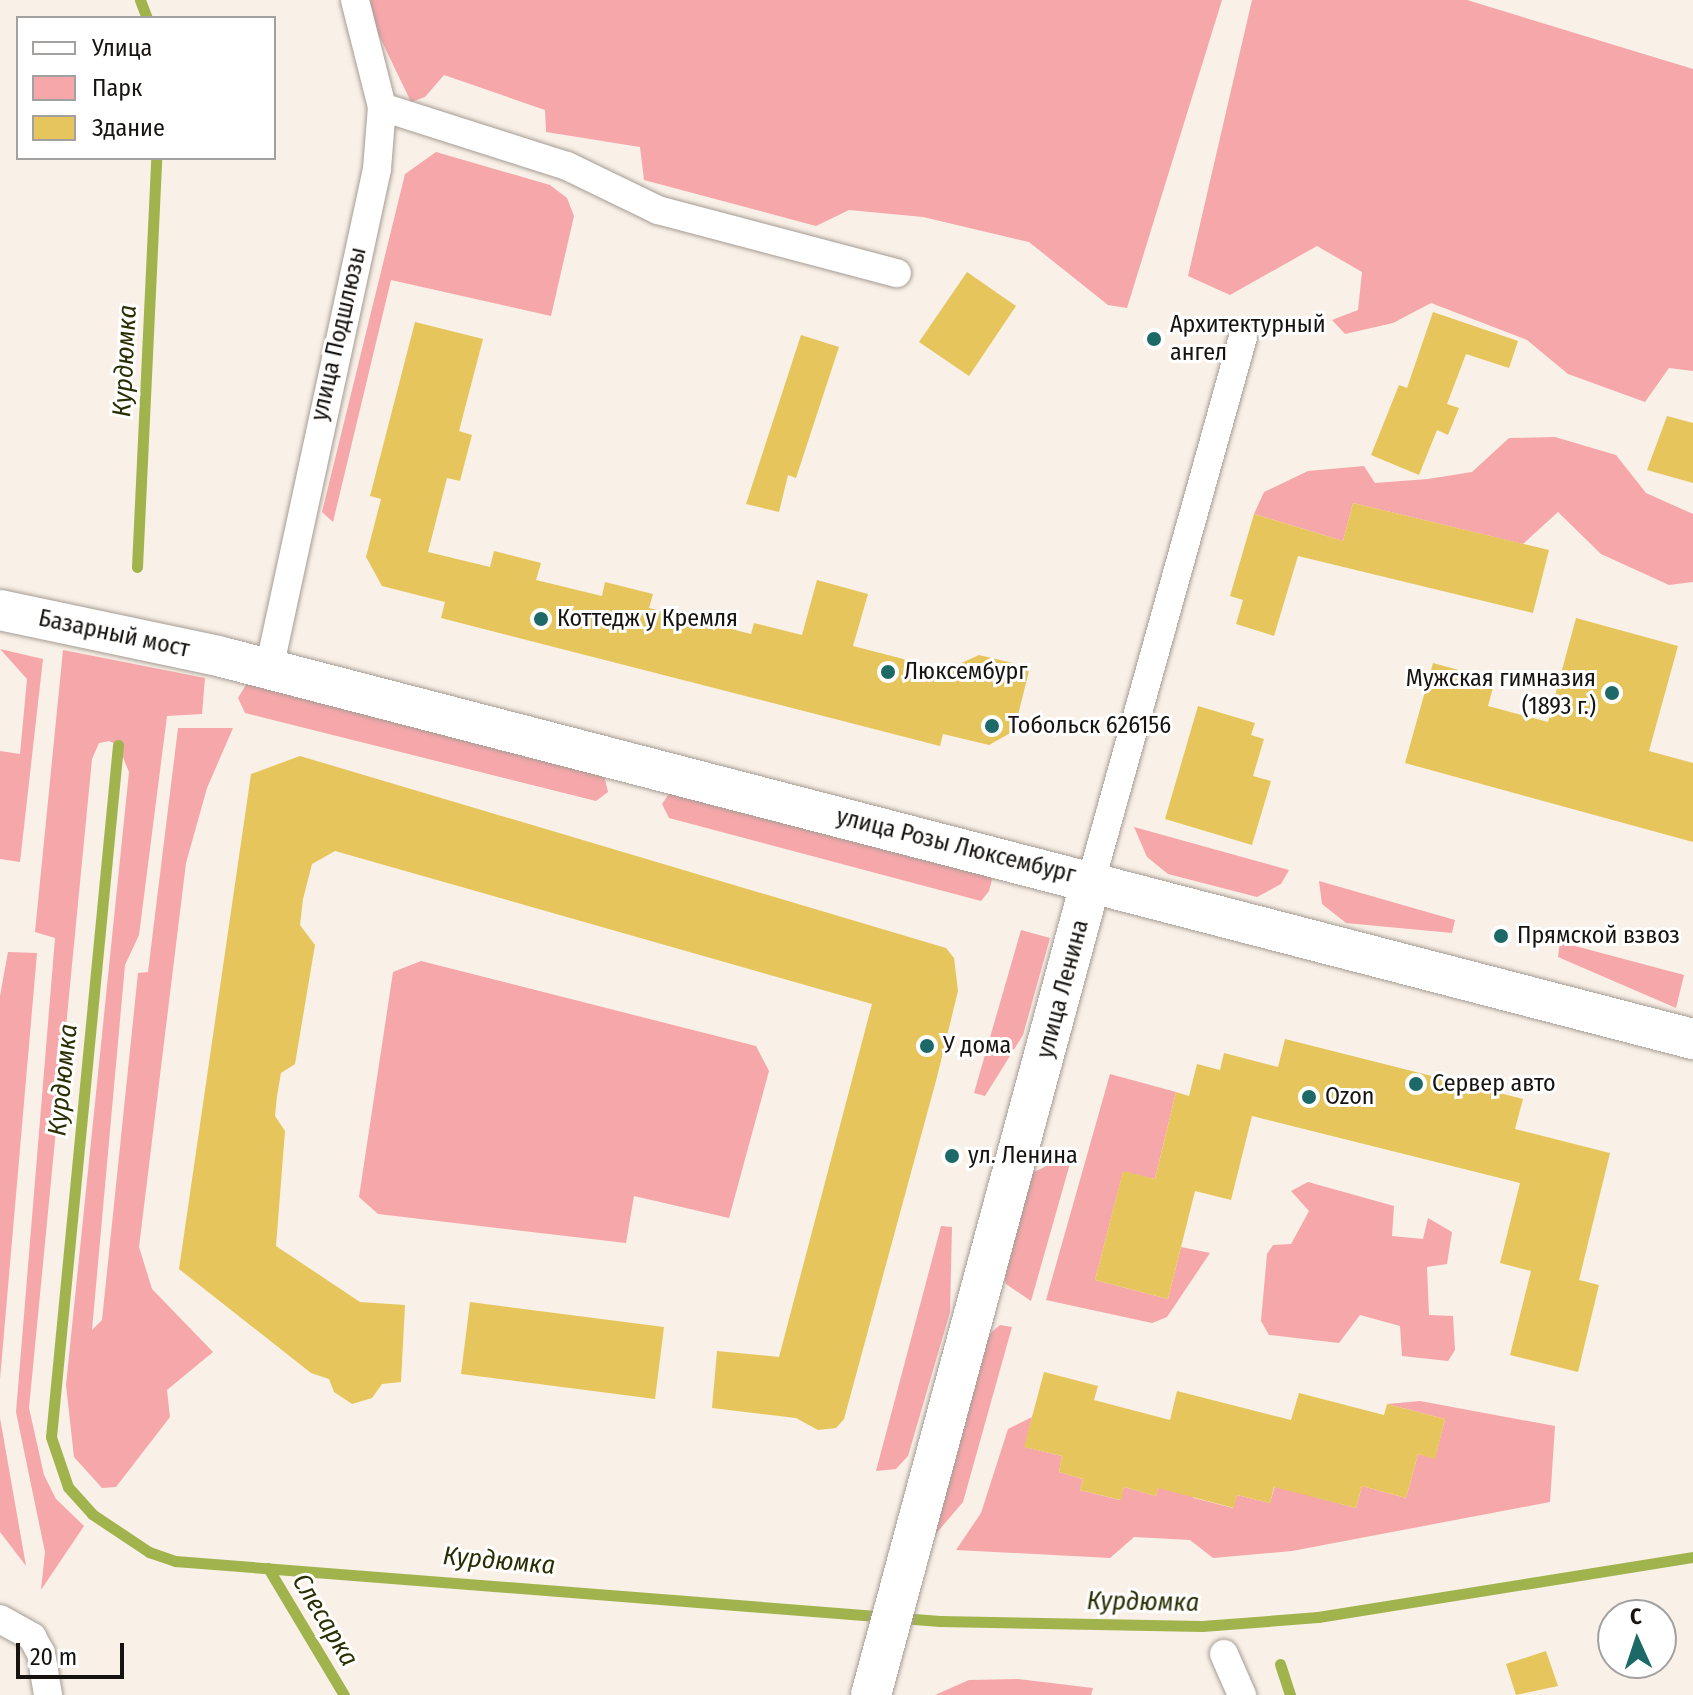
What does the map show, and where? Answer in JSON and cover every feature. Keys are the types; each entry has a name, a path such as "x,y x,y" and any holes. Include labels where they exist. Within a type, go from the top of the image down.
{"main road":[{"name":"Базарный мост","path":"5,611 218,656"},
{"name":"улица Розы Люксембург","path":"218,656 1693,1039"},
{"name":"улица Ленина","path":"873,1684 1091,881"}],"street":[{"name":"улица Подшлюзы","path":"269,669 377,169 382,107 355,0"},
{"path":"382,107 567,166 658,210 897,273"},
{"name":"улица Ленина","path":"1091,881 1243,337"},
{"path":"0,1619 32,1637 41,1653 48,1695"},
{"path":"1224,1654 1242,1695"}],"green space":[{"path":"362,0 1222,0 1127,308 1108,305 1029,242 923,217 849,210 816,226 644,180 640,147 546,132 545,110 444,75 425,97 411,102"},
{"path":"1252,0 1467,0 1693,69 1693,371 1669,368 1645,402 1568,374 1527,340 1431,303 1393,323 1345,334 1332,320 1358,310 1362,272 1317,246 1230,295 1188,276"},
{"path":"436,152 550,185 567,198 574,216 551,316 391,280 333,522 322,512 405,174"},
{"path":"1555,437 1616,455 1646,493 1693,514 1693,582 1669,585 1601,554 1558,512 1523,544 1353,503 1343,541 1254,514 1264,492 1308,471 1364,466 1375,483 1428,479 1472,472 1509,438"},
{"path":"0,649 43,659 20,862 0,859 0,751 20,754 27,679"},
{"path":"63,650 205,678 202,714 167,716 139,935 125,965 92,1330 102,1320 138,973 148,972 178,728 233,728 207,788 186,863 139,1247 152,1289 213,1352 167,1390 170,1417 116,1487 102,1488 74,1457 66,1385 129,772 118,745 109,741 99,743 92,759 29,1408 44,1475 56,1499 84,1526 41,1590 45,1552 16,1412 55,938 35,932"},
{"path":"250,678 602,767 608,792 596,801 245,713 238,698"},
{"path":"675,785 993,876 989,891 981,901 669,818 662,804"},
{"path":"1134,827 1289,870 1281,884 1257,897 1168,874 1147,857"},
{"path":"1319,881 1455,920 1452,933 1346,923 1322,904"},
{"path":"1021,930 1050,938 1023,1035 985,1096 974,1093"},
{"path":"1560,942 1684,975 1676,1008 1558,957"},
{"path":"8,952 37,953 0,1379 0,996"},
{"path":"421,961 756,1046 769,1071 729,1218 634,1196 626,1243 378,1214 359,1197 393,972"},
{"path":"1110,1074 1176,1092 1155,1179 1123,1172 1095,1280 1168,1299 1181,1247 1210,1253 1167,1317 1152,1323 1046,1300"},
{"path":"1073,1153 1031,1301 1006,1284 1002,1269 1028,1175"},
{"path":"1308,1182 1394,1206 1392,1236 1423,1239 1428,1218 1452,1232 1447,1264 1427,1267 1429,1315 1453,1316 1455,1350 1448,1361 1402,1356 1400,1326 1360,1315 1339,1343 1269,1335 1261,1321 1267,1254 1273,1245 1291,1244 1309,1211 1291,1191"},
{"path":"941,1226 952,1227 950,1312 908,1456 896,1469 876,1471"},
{"path":"1000,1325 1012,1327 963,1502 934,1536 980,1342"},
{"path":"1420,1401 1555,1426 1550,1502 1292,1551 1213,1558 1190,1540 1134,1537 1110,1558 956,1550 981,1513 1008,1429 1032,1417 1025,1447 1062,1456 1059,1472 1083,1479 1080,1490 1120,1500 1124,1487 1156,1496 1161,1474 1194,1498 1233,1508 1237,1495 1270,1503 1278,1475 1311,1496 1356,1508 1362,1486 1406,1498 1418,1454 1435,1458 1445,1419 1387,1404"},
{"path":"0,1418 26,1566 0,1532"},
{"path":"1018,1679 1093,1688 1091,1695 935,1695 969,1680"}],"building":[{"path":"967,272 1016,306 969,376 919,342"},
{"path":"1433,312 1518,341 1509,368 1466,354 1447,404 1459,408 1448,435 1437,430 1419,475 1371,455 1399,385 1407,388"},
{"path":"415,322 483,339 459,431 472,435 460,481 447,478 428,552 490,567 494,551 541,563 536,580 602,596 605,582 653,594 649,608 751,634 754,623 802,635 817,580 868,594 853,646 946,670 979,655 1030,667 1014,731 989,745 943,734 940,746 441,618 445,602 382,586 366,557 381,499 370,496"},
{"path":"801,335 839,347 796,478 788,475 779,512 746,504"},
{"path":"1667,416 1693,423 1693,483 1647,470"},
{"path":"1353,503 1549,550 1533,613 1298,556 1274,636 1236,624 1243,600 1230,596 1254,514 1343,541"},
{"path":"1576,618 1678,646 1649,751 1693,763 1693,842 1405,763 1433,663 1495,680 1488,706 1548,722"},
{"path":"1198,706 1255,723 1251,735 1264,739 1253,776 1271,781 1252,845 1165,819"},
{"path":"300,756 946,948 954,958 958,991 937,1077 844,1419 836,1428 818,1430 796,1418 712,1408 717,1351 779,1357 872,1004 335,851 312,864 303,899 300,925 315,945 295,1064 281,1073 277,1096 275,1116 285,1131 276,1246 360,1302 405,1305 401,1382 382,1384 372,1398 352,1404 334,1392 329,1379 311,1373 179,1269 251,774"},
{"path":"1285,1039 1523,1099 1515,1129 1610,1153 1579,1280 1599,1285 1578,1372 1510,1355 1531,1271 1500,1263 1520,1183 1252,1116 1231,1200 1195,1191 1168,1299 1095,1280 1123,1171 1155,1179 1176,1092 1189,1096 1197,1064 1220,1070 1224,1053 1278,1067"},
{"path":"470,1302 664,1327 655,1399 461,1374"},
{"path":"1044,1372 1098,1386 1094,1400 1170,1420 1177,1391 1291,1420 1299,1393 1384,1415 1387,1404 1445,1419 1435,1459 1418,1454 1406,1498 1362,1486 1356,1508 1274,1487 1270,1503 1237,1495 1234,1508 1158,1488 1156,1496 1124,1487 1121,1500 1080,1490 1083,1479 1059,1472 1062,1456 1024,1447"},
{"path":"1546,1651 1558,1686 1516,1695 1506,1664"}],"waterway":[{"name":"Курдюмка","path":"140,0 146,16"},
{"name":"Курдюмка","path":"137,567 156,160"},
{"name":"Курдюмка","path":"118,745 51,1437 68,1487 92,1514 149,1552 175,1561 940,1621 1202,1626 1318,1617 1693,1557"},
{"name":"Слесарка","path":"268,1568 344,1695"},
{"path":"1280,1664 1290,1695"}],"place":[{"name":"Архитектурный ангел","path":"1154,339"},
{"name":"Коттедж у Кремля","path":"541,619"},
{"name":"Люксембург","path":"888,672"},
{"name":"Мужская гимназия (1893 г.)","path":"1612,693"},
{"name":"Тобольск 626156","path":"992,726"},
{"name":"Прямской взвоз","path":"1501,936"},
{"name":"У дома","path":"927,1046"},
{"name":"Сервер авто","path":"1416,1084"},
{"name":"Ozon","path":"1309,1097"},
{"name":"ул. Ленина","path":"952,1156"}]}
